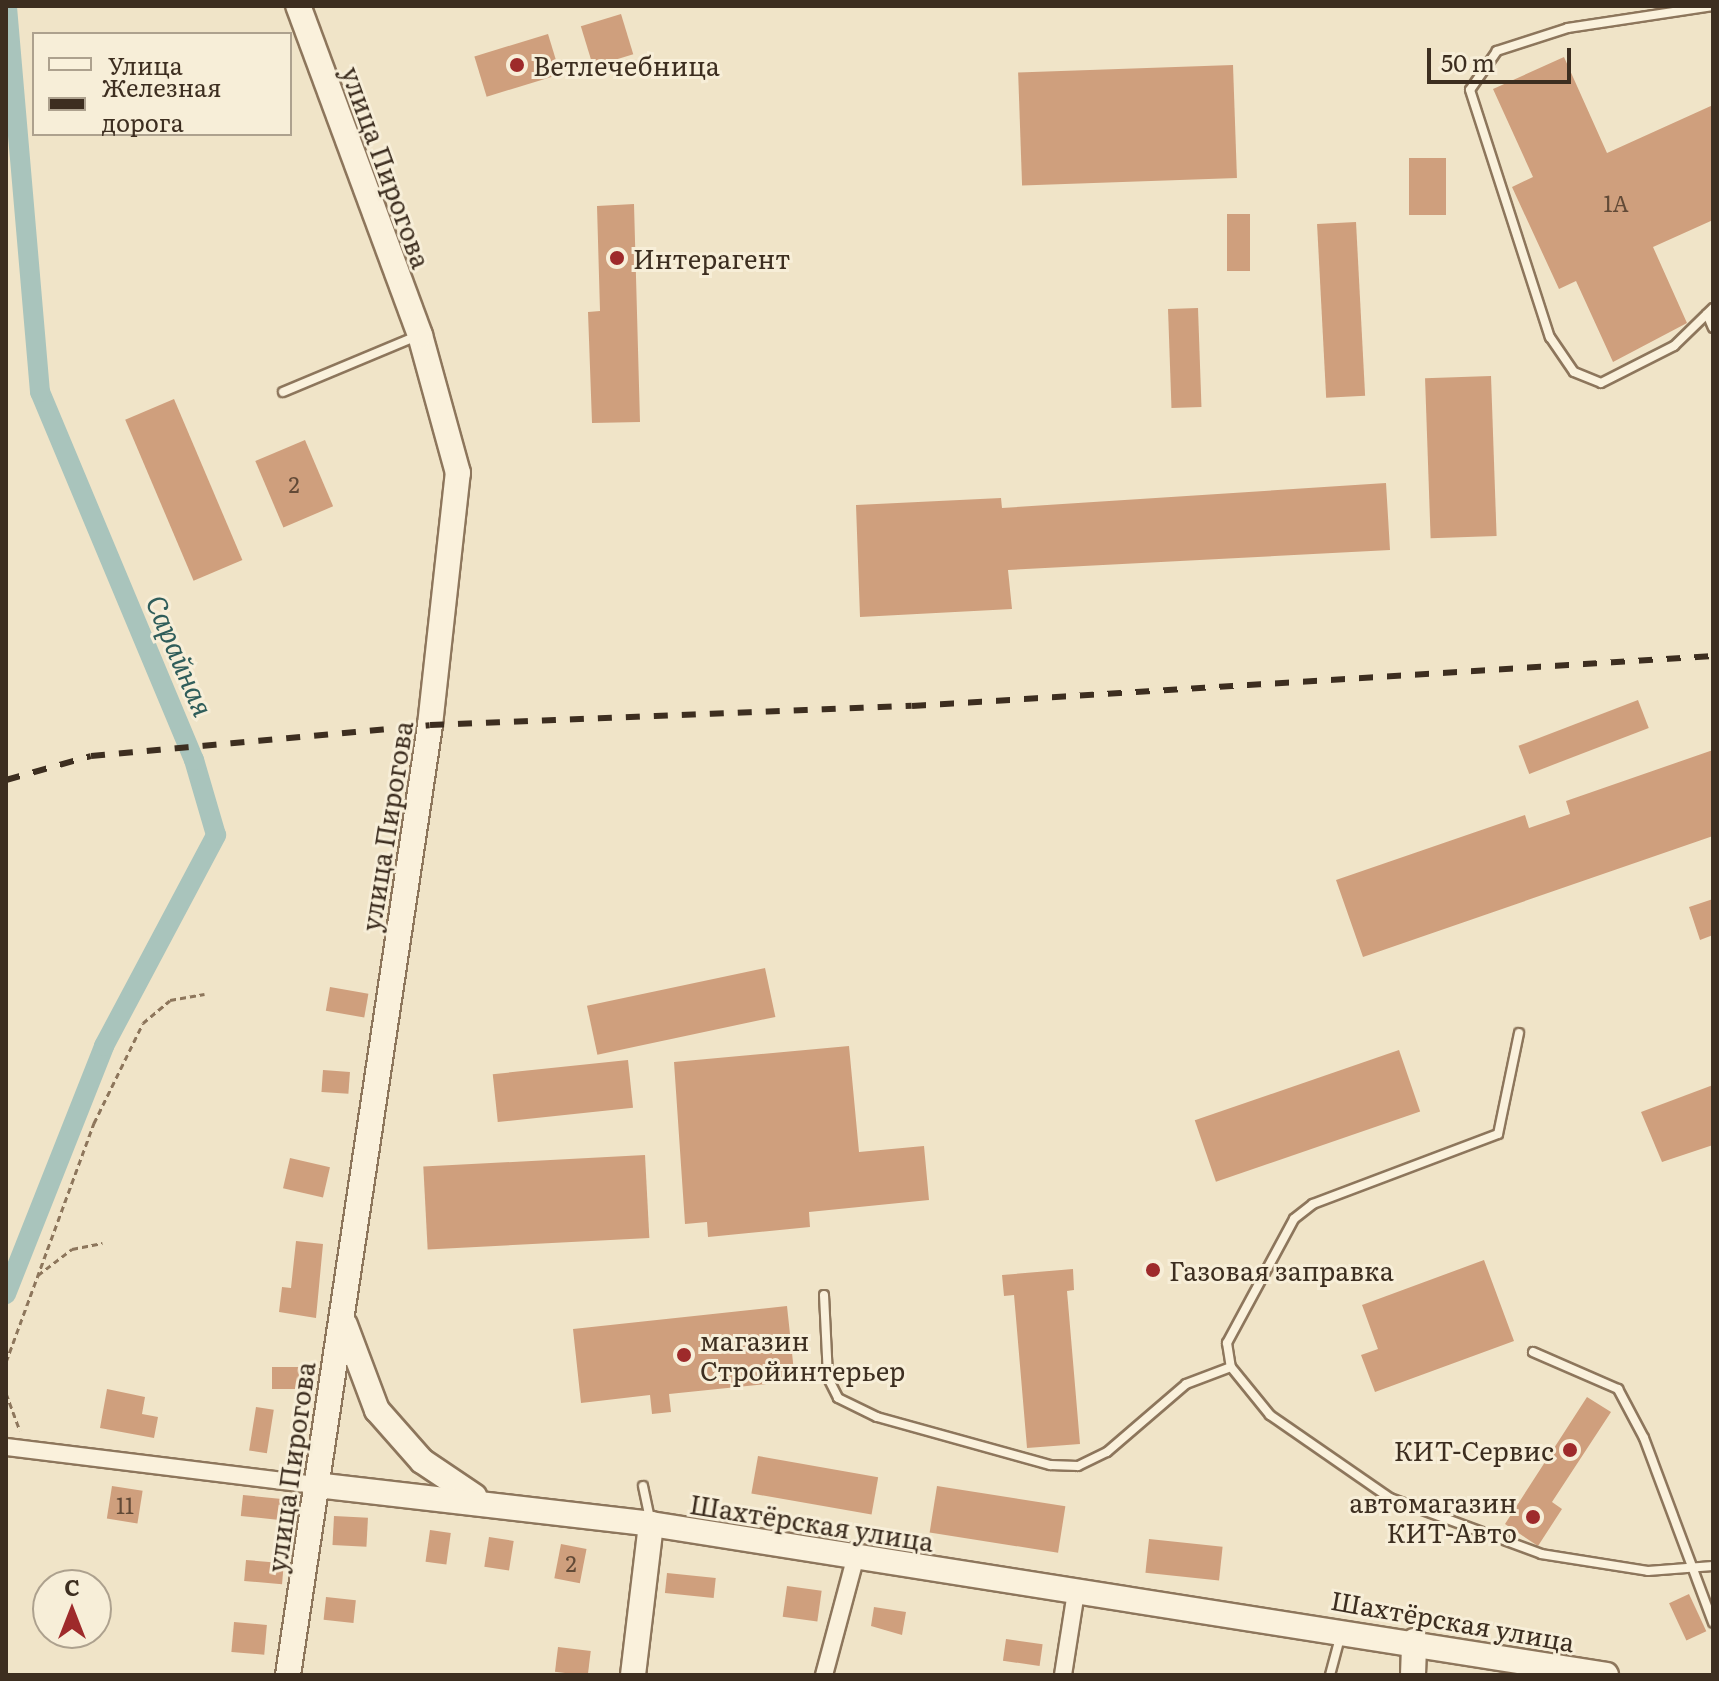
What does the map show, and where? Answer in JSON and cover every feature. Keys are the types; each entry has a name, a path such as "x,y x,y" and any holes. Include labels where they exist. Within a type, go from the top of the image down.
{"main road":[{"name":"улица Пирогова","path":"288,1675 452,566 458,473 420,335 298,6"},
{"path":"342,1307 353,1359 377,1410 422,1461 484,1500"},
{"name":"Шахтёрская улица","path":"316,1485 484,1500 651,1524 855,1559 1414,1641 1606,1675"},
{"path":"633,1675 651,1524"},
{"path":"1413,1675 1414,1641"}],"street":[{"name":"Шахтёрская улица","path":"6,1447 316,1485"},
{"path":"824,1675 855,1559"},
{"path":"1063,1675 1076,1592"}],"lane":[{"path":"1710,311 1674,346 1601,383 1574,372 1550,337 1470,90 1497,51 1568,28 1713,6"},
{"path":"1710,311 1713,328"},
{"path":"283,392 420,335"},
{"path":"1519,1033 1498,1134 1313,1204 1294,1219 1227,1343 1231,1367 1270,1415 1390,1498 1541,1554 1694,1573 1713,1566"},
{"path":"824,1295 828,1378 838,1398 877,1417 1050,1465 1078,1466 1107,1452 1186,1384 1231,1367"},
{"path":"1533,1352 1618,1389 1644,1438 1713,1623"},
{"path":"643,1486 651,1524"},
{"path":"1330,1675 1343,1630"}],"path":[{"path":"6,1362 94,1123 143,1023 170,1000 204,994"},
{"path":"35,1278 72,1249 102,1243"},
{"path":"6,1393 33,1452"}],"building":[{"path":"621,14 633,54 593,66 581,26"},
{"name":"Ветлечебница","path":"548,34 560,74 487,97 474,57"},
{"path":"1564,57 1607,153 1713,105 1713,220 1653,247 1687,323 1613,362 1576,281 1559,289 1512,187 1533,177 1493,89"},
{"path":"1233,65 1237,178 1022,185 1018,73"},
{"path":"1409,158 1446,158 1446,215 1409,215"},
{"path":"634,204 640,422 592,423 588,312 600,311 597,206"},
{"path":"1227,214 1250,214 1250,271 1227,271"},
{"path":"1356,222 1365,396 1326,398 1317,224"},
{"path":"1198,308 1201,407 1171,408 1168,309"},
{"path":"1491,376 1497,536 1431,538 1425,378"},
{"path":"174,399 242,560 194,581 125,420"},
{"path":"305,440 333,506 283,527 255,461"},
{"path":"1386,483 1390,550 1008,570 1012,609 860,617 856,505 1001,498 1002,508"},
{"path":"1638,700 1649,728 1529,774 1519,746"},
{"path":"1713,750 1713,836 1363,957 1336,880 1525,815 1529,828 1570,814 1566,801"},
{"path":"1713,899 1713,935 1700,940 1689,907"},
{"path":"765,968 775,1017 597,1055 587,1006"},
{"path":"330,987 368,994 364,1017 326,1011"},
{"path":"849,1046 859,1152 924,1146 929,1200 809,1212 810,1227 708,1237 707,1222 685,1224 674,1062"},
{"path":"1399,1050 1420,1111 1216,1182 1195,1120"},
{"path":"628,1060 633,1108 498,1122 493,1074"},
{"path":"323,1070 350,1072 348,1094 321,1092"},
{"path":"1713,1085 1713,1145 1662,1162 1641,1112"},
{"path":"645,1155 649,1238 428,1250 423,1167"},
{"path":"290,1158 330,1167 323,1197 283,1188"},
{"path":"296,1241 323,1244 316,1318 279,1312 282,1287 291,1288"},
{"path":"1484,1260 1514,1341 1375,1392 1361,1355 1378,1349 1362,1305"},
{"path":"1073,1269 1074,1290 1067,1291 1080,1444 1027,1448 1014,1295 1004,1296 1002,1275"},
{"name":"магазин Стройинтерьер","path":"787,1306 795,1381 669,1394 671,1412 652,1414 650,1395 581,1403 573,1329"},
{"path":"272,1367 299,1367 299,1389 272,1389"},
{"path":"107,1389 145,1397 142,1414 158,1417 154,1438 100,1428"},
{"name":"КИТ-Сервис","path":"1587,1397 1611,1412 1552,1502 1562,1509 1538,1546 1505,1524"},
{"path":"256,1407 274,1410 267,1453 249,1450"},
{"path":"758,1456 878,1477 872,1515 751,1493"},
{"path":"112,1486 143,1491 137,1523 107,1519"},
{"path":"937,1486 1065,1506 1058,1553 930,1532"},
{"path":"243,1495 282,1499 280,1520 241,1516"},
{"path":"334,1516 368,1518 366,1547 332,1545"},
{"path":"430,1530 451,1533 446,1565 426,1562"},
{"path":"489,1537 514,1541 509,1571 484,1567"},
{"path":"1149,1539 1223,1547 1219,1581 1145,1573"},
{"path":"561,1544 587,1549 580,1583 554,1578"},
{"path":"246,1560 284,1563 282,1584 244,1581"},
{"path":"667,1573 716,1578 714,1598 665,1593"},
{"path":"787,1586 822,1591 817,1622 783,1617"},
{"path":"1689,1594 1706,1631 1686,1640 1669,1603"},
{"path":"326,1597 356,1600 353,1623 324,1620"},
{"path":"874,1607 906,1612 902,1635 871,1626"},
{"path":"234,1622 267,1625 264,1655 231,1652"},
{"path":"1006,1639 1043,1644 1040,1666 1003,1661"},
{"path":"558,1647 591,1651 588,1675 555,1672"}],"waterway":[{"name":"Сарайная","path":"6,1294 104,1046 216,835 194,760 40,392 7,6"}],"railway":[{"path":"6,780 91,756 430,725 912,706 1713,656"}],"place":[{"name":"Ветлечебница","path":"517,65"},
{"name":"Интерагент","path":"617,258"},
{"name":"Газовая заправка","path":"1153,1270"},
{"name":"магазин Стройинтерьер","path":"684,1355"},
{"name":"КИТ-Сервис","path":"1570,1450"},
{"name":"автомагазин КИТ-Авто","path":"1533,1517"}]}
